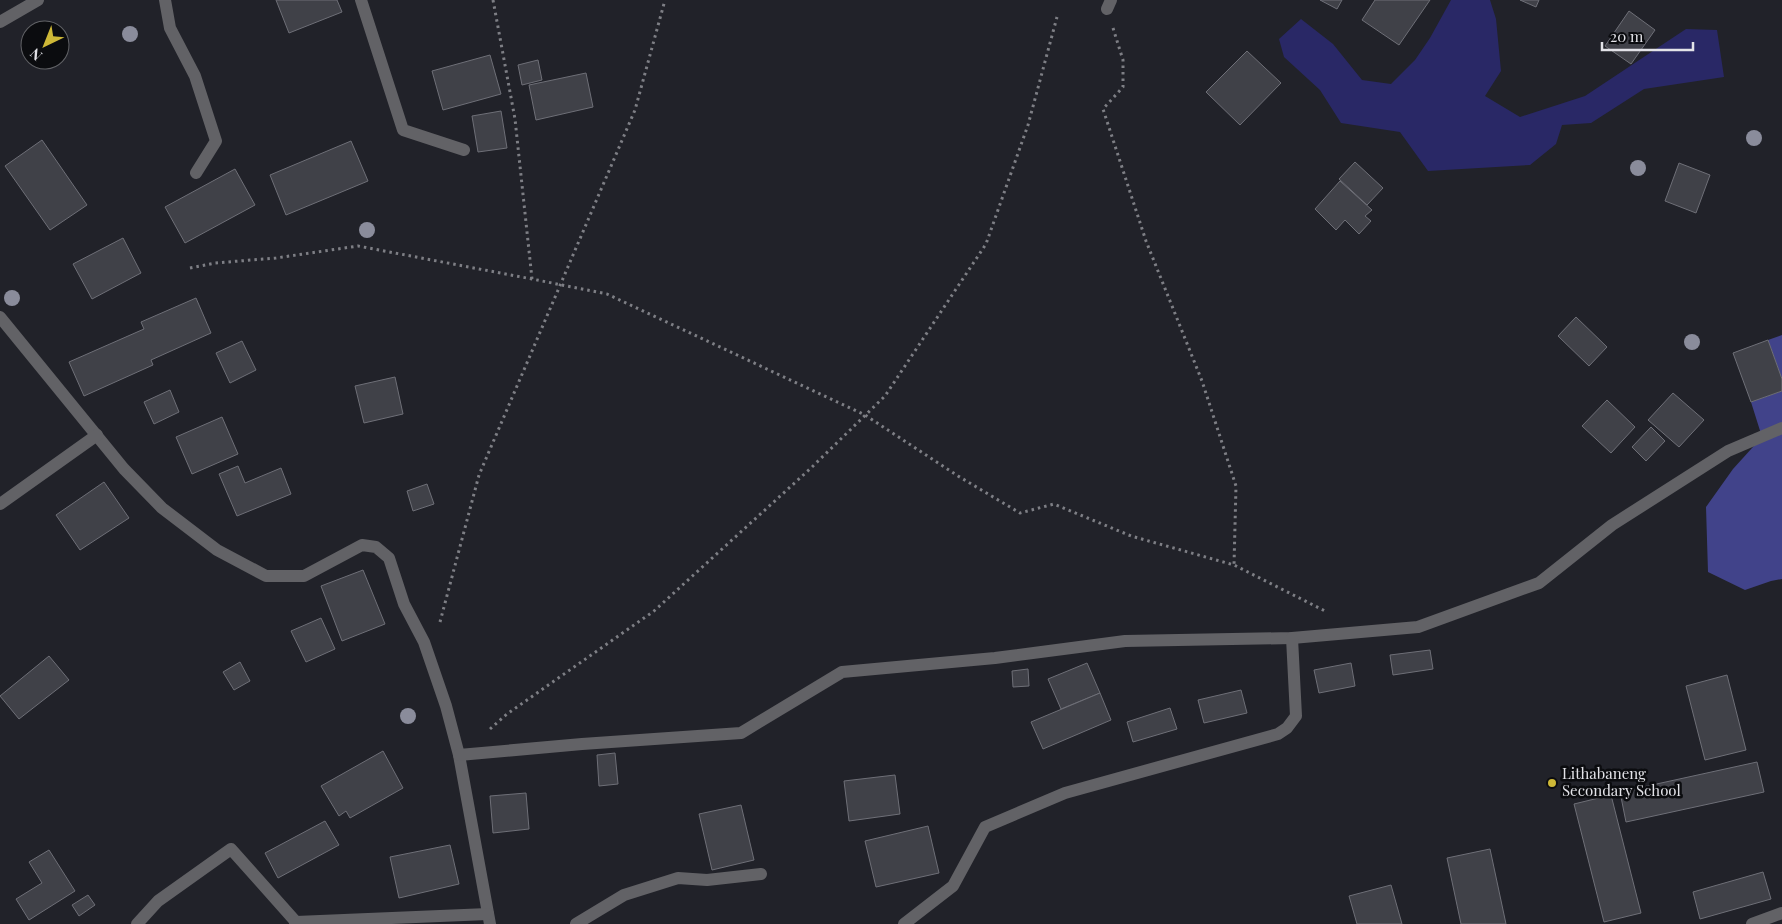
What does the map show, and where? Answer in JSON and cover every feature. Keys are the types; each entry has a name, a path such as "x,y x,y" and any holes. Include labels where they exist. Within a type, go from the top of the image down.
{"street":[{"path":"0,22 38,0"},
{"path":"165,0 170,28 195,76 216,141 196,173"},
{"path":"361,0 403,130 464,150"},
{"path":"0,317 124,468 162,508 217,550 266,576 304,576 362,545 376,547 389,558 404,604 424,642 446,706 459,755 489,919 295,923 231,849 158,901 137,924"},
{"path":"459,755 741,733 842,672 995,658 1125,641 1292,638 1418,627 1539,583 1612,525 1728,452 1782,428"},
{"path":"0,504 97,435"},
{"path":"904,924 953,886 985,827 1065,793 1278,734 1287,728 1296,716 1292,638"},
{"path":"576,924 624,895 678,878 707,880 760,874"},
{"path":"1752,924 1782,913"}],"path":[{"path":"493,0 515,119 532,279"},
{"path":"440,622 479,475 635,110 665,0"},
{"path":"1109,4 1123,60 1124,87 1103,109 1146,241 1202,381 1236,486 1234,565"},
{"path":"459,755 507,714 654,611 811,468 885,396 986,244 1028,125 1057,17"},
{"path":"190,268 215,263 276,258 358,246 607,294 865,415 958,476 1020,513 1054,504 1131,536 1234,565 1330,614"}],"shaded area":[{"path":"1451,0 1490,0 1496,19 1501,71 1485,96 1520,117 1585,96 1686,29 1717,30 1724,77 1644,89 1591,123 1562,125 1556,144 1530,165 1428,171 1400,132 1341,123 1320,90 1284,57 1279,39 1301,19 1333,44 1362,80 1391,84 1415,60 1430,38"},
{"path":"1782,335 1782,379 1768,340"},
{"path":"1782,391 1782,579 1745,590 1708,572 1706,507 1733,469 1762,437 1751,402"}],"building":[{"path":"276,0 337,0 342,12 289,33"},
{"path":"1320,0 1342,0 1337,9"},
{"path":"1375,0 1430,0 1399,45 1362,20"},
{"path":"1520,0 1539,0 1536,7"},
{"path":"1629,11 1655,30 1631,64 1605,46"},
{"path":"1247,51 1281,83 1240,125 1206,92"},
{"path":"490,55 501,94 443,110 432,71"},
{"path":"538,60 542,80 522,85 518,65"},
{"path":"586,73 593,107 536,120 529,85"},
{"path":"501,111 507,148 478,152 472,116"},
{"path":"42,140 87,205 50,230 5,166"},
{"path":"351,141 368,181 286,215 270,175"},
{"path":"1355,162 1383,188 1367,205 1339,179"},
{"path":"1679,163 1710,175 1696,213 1665,201"},
{"path":"235,169 255,205 185,243 165,207"},
{"path":"1340,181 1372,210 1365,216 1371,221 1359,234 1345,220 1336,230 1315,209"},
{"path":"123,238 141,273 92,299 73,264"},
{"path":"196,298 211,333 151,360 153,365 84,396 69,362 144,329 141,322"},
{"path":"1576,317 1607,347 1589,366 1558,336"},
{"path":"1768,340 1782,379 1782,391 1751,402 1733,353"},
{"path":"242,341 256,370 230,383 216,353"},
{"path":"395,377 403,414 364,423 355,386"},
{"path":"170,390 179,412 154,424 144,402"},
{"path":"1673,393 1704,420 1679,447 1648,420"},
{"path":"1607,400 1635,427 1611,453 1582,426"},
{"path":"222,417 238,454 192,474 176,437"},
{"path":"1651,427 1665,441 1646,461 1632,447"},
{"path":"238,466 245,483 281,468 291,494 237,516 219,474"},
{"path":"104,482 129,518 80,550 56,515"},
{"path":"427,484 434,504 413,511 407,491"},
{"path":"363,570 385,624 342,641 321,586"},
{"path":"321,618 335,649 306,662 291,631"},
{"path":"1430,650 1433,669 1393,675 1390,655"},
{"path":"49,656 69,680 19,719 0,696"},
{"path":"240,662 250,681 234,690 223,672"},
{"path":"1087,663 1100,693 1061,709 1048,679"},
{"path":"1351,663 1355,686 1319,693 1314,670"},
{"path":"1028,669 1029,686 1013,687 1012,671"},
{"path":"1727,675 1746,750 1705,760 1686,686"},
{"path":"1241,690 1247,713 1204,723 1198,700"},
{"path":"1100,693 1111,720 1043,749 1031,722"},
{"path":"1170,708 1177,729 1133,742 1127,722"},
{"path":"383,751 403,788 350,818 346,811 339,816 321,786"},
{"path":"615,753 618,784 599,786 597,755"},
{"path":"1757,762 1764,792 1626,822 1620,792"},
{"path":"895,775 900,814 849,821 844,781"},
{"path":"526,793 529,829 493,833 490,796"},
{"path":"1611,795 1641,913 1604,922 1574,804"},
{"path":"741,805 754,860 712,870 699,814"},
{"path":"325,821 339,845 278,878 265,853"},
{"path":"928,826 939,873 876,887 865,841"},
{"path":"450,845 459,884 399,898 390,857"},
{"path":"1490,849 1506,924 1461,924 1447,858"},
{"path":"49,850 75,891 29,920 16,899 42,883 29,862"},
{"path":"1763,872 1771,899 1700,919 1693,892"},
{"path":"1391,885 1402,924 1357,924 1349,896"},
{"path":"88,895 95,905 79,916 72,905"}],"place":[{"name":"Lithabaneng Secondary School","path":"1552,783"}]}
